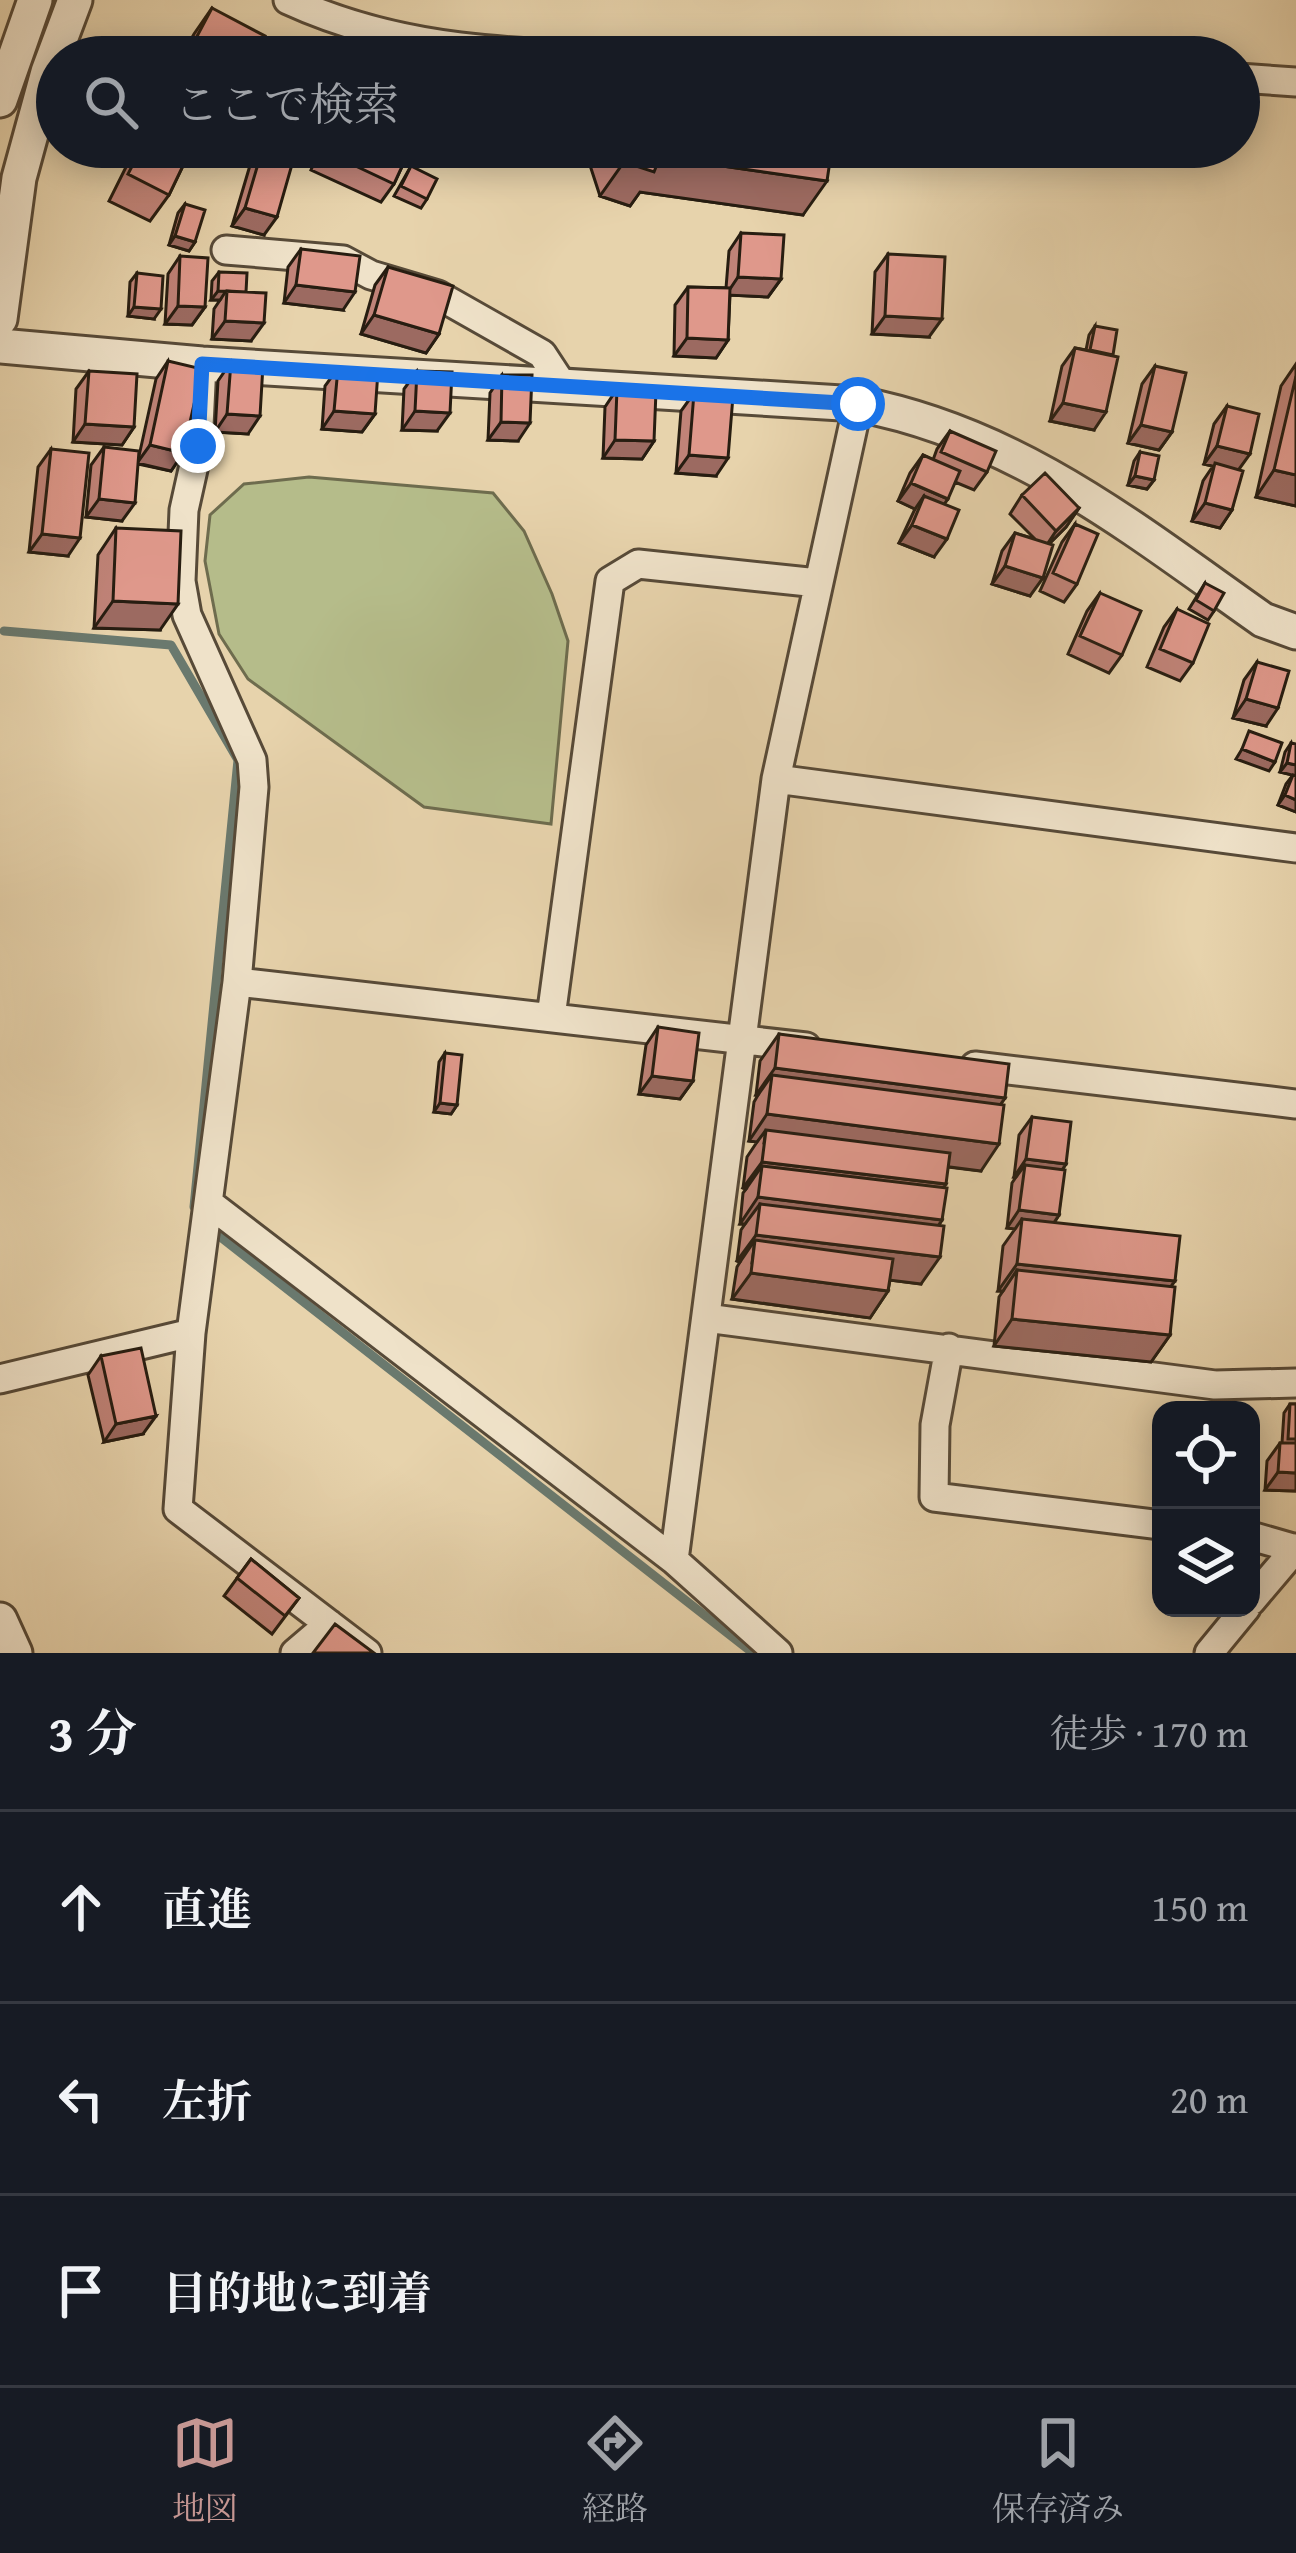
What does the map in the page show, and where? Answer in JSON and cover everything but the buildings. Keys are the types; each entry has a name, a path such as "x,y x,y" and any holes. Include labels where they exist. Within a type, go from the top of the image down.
{"street":[{"path":"0,100 35,0"},
{"path":"62,36 75,0"},
{"path":"288,0 393,36"},
{"path":"1260,79 1296,82"},
{"path":"0,319 20,178 36,117"},
{"path":"226,250 344,260 371,275 438,295 542,354 563,386"},
{"path":"0,346 202,364 858,404 918,415 1074,488 1264,620 1296,632"},
{"path":"202,364 198,446 184,510 181,581 187,614 253,760 254,788 237,982 190,1334 178,1509 367,1653"},
{"path":"674,1560 776,778 858,404"},
{"path":"551,1017 610,580 638,564 818,583"},
{"path":"776,778 1296,848"},
{"path":"237,982 836,1050"},
{"path":"952,1063 1296,1104"},
{"path":"210,1204 674,1560 778,1653"},
{"path":"706,1318 1215,1385 1296,1383"},
{"path":"0,1379 190,1334"},
{"path":"950,1348 935,1425 934,1497 1152,1524"},
{"path":"1260,1539 1296,1548 1260,1591"},
{"path":"1209,1653 1238,1617"},
{"path":"0,1620 15,1653"},
{"path":"295,1653 329,1624"}],"green space":[{"path":"309,477 493,493 524,531 568,641 551,824 424,807 248,679 219,634 205,561 210,515 244,484"}],"waterway":[{"path":"4,631 171,645 238,760 194,1207"},
{"path":"209,1228 753,1653"}],"route":[{"path":"198,446 202,364 858,404"}]}
